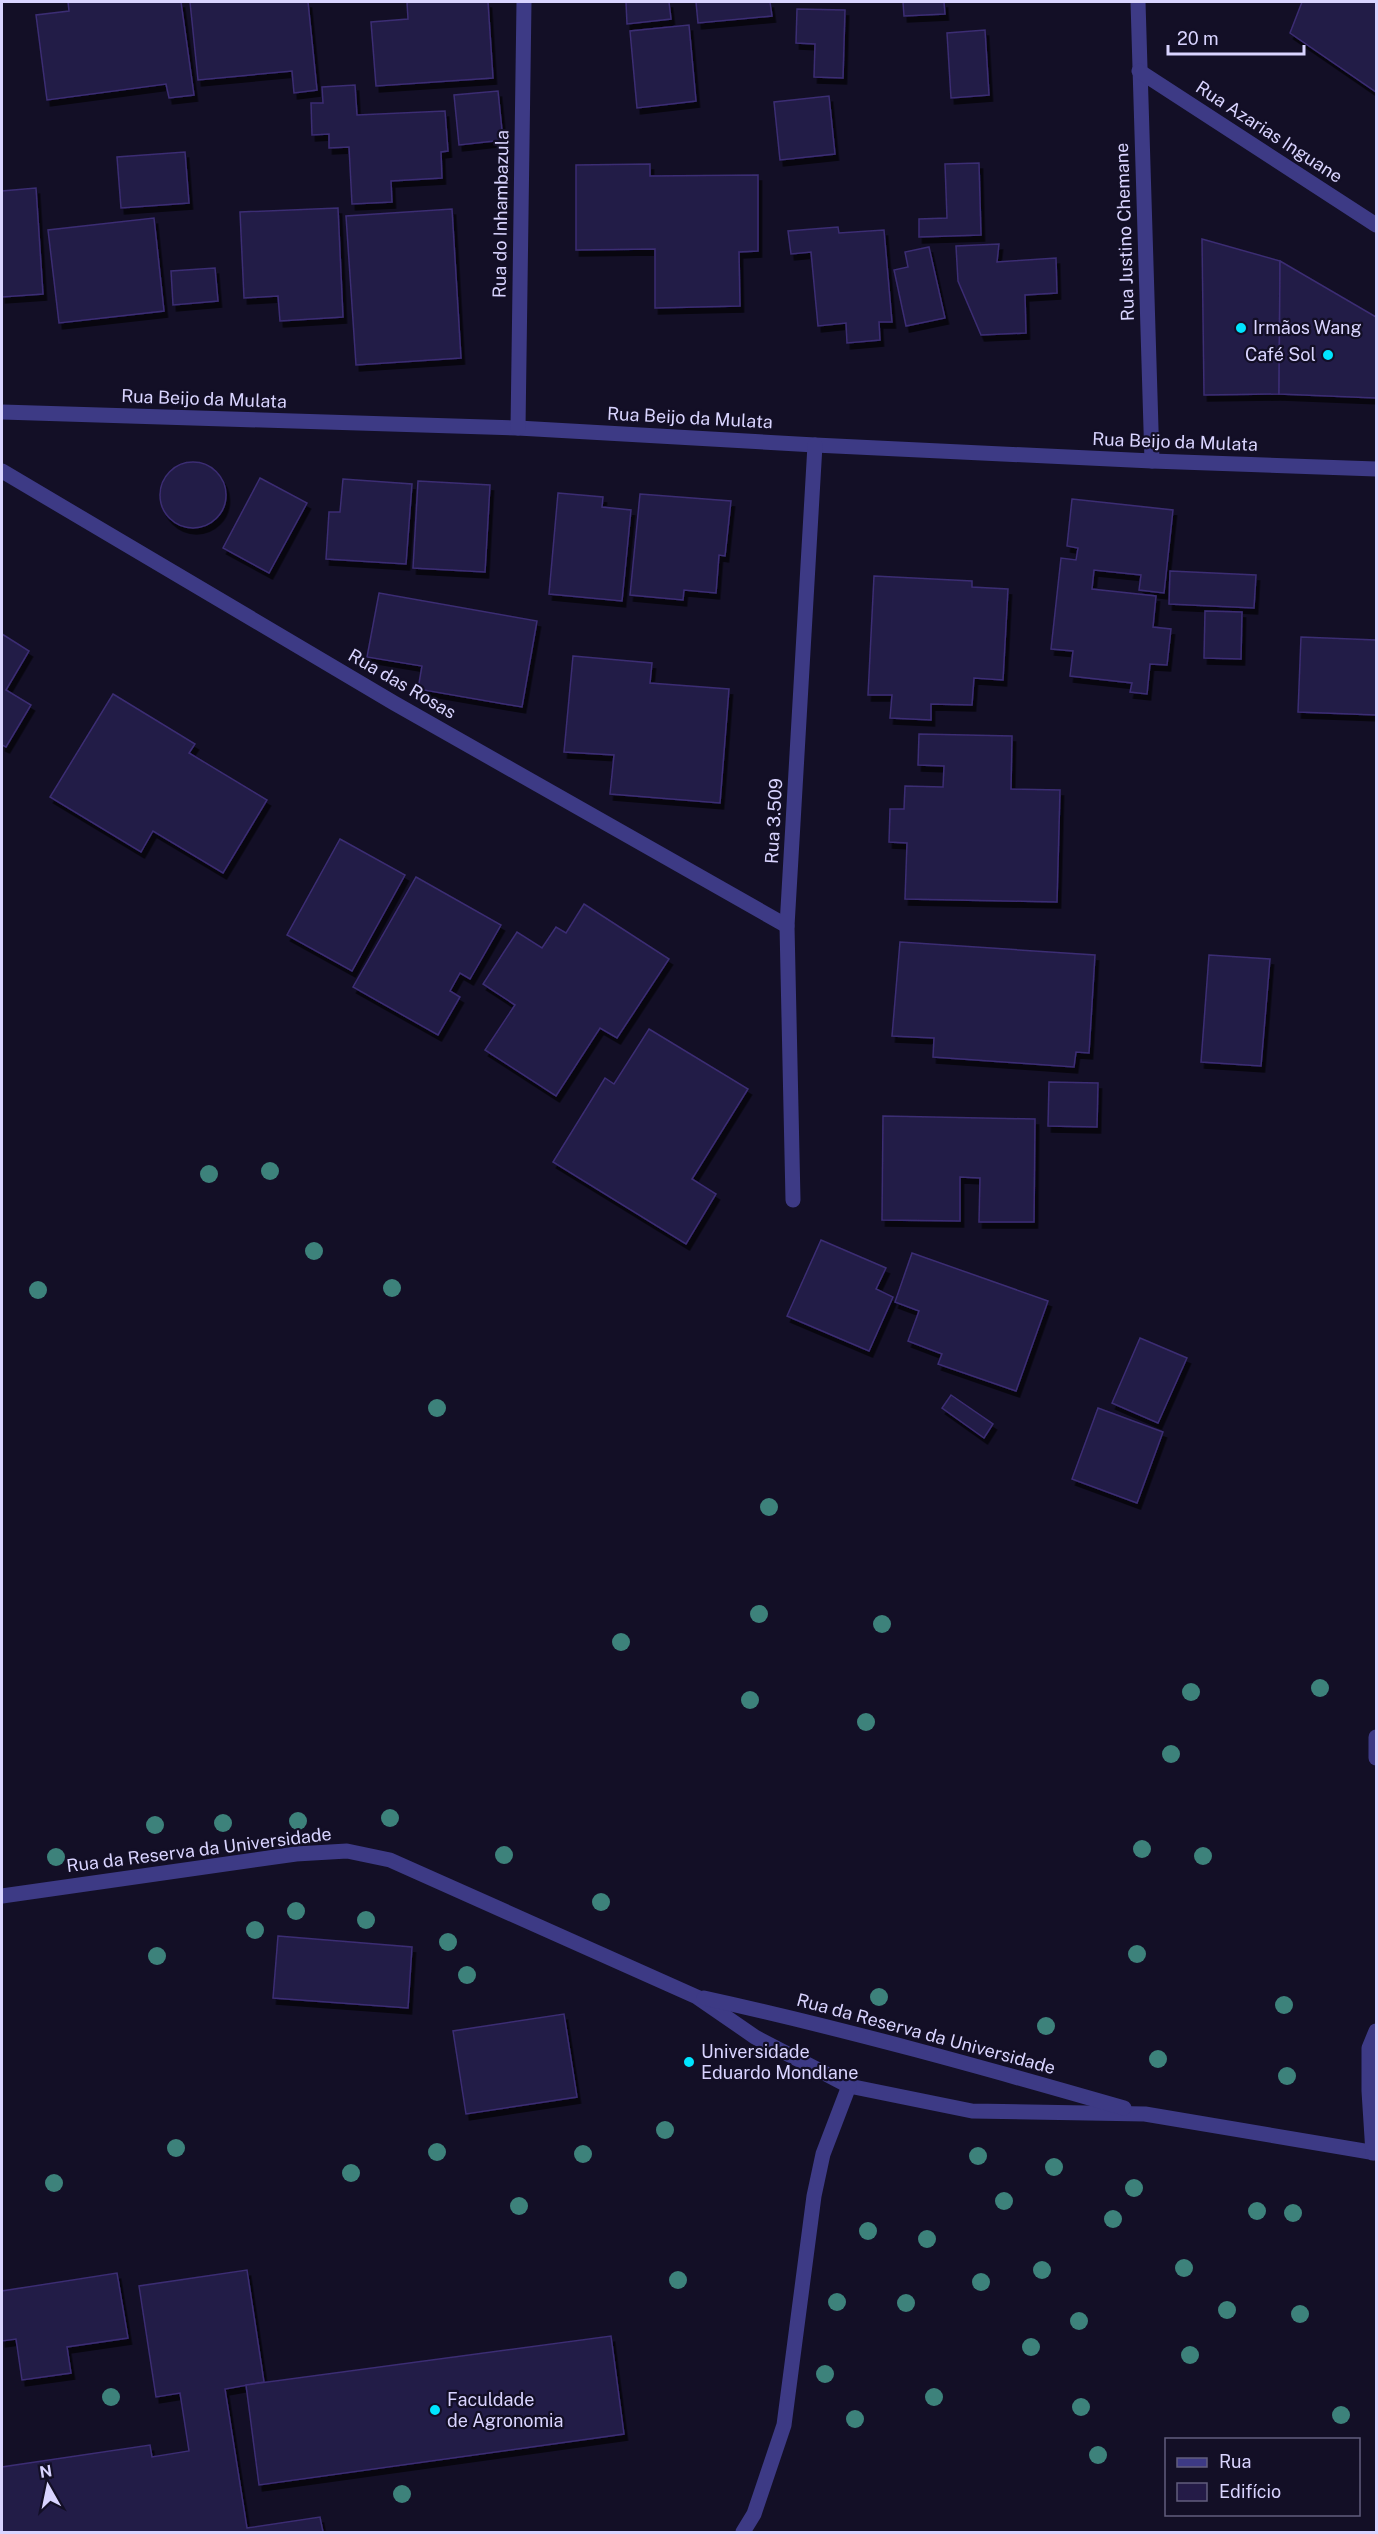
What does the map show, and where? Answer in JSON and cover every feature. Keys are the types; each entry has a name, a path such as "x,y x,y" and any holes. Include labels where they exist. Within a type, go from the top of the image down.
{"street":[{"name":"Rua do Inhambazula","path":"518,428 524,2"},
{"name":"Rua Justino Chemane","path":"1138,2 1152,461"},
{"name":"Rua Azarias Inguane","path":"1139,71 1377,225"},
{"name":"Rua Beijo da Mulata","path":"2,412 518,428 815,445 1377,469"},
{"name":"Rua 3.509","path":"793,1200 787,926 815,445"},
{"name":"Rua das Rosas","path":"2,471 394,703 787,926"},
{"path":"1377,1737 1377,1758"},
{"name":"Rua da Reserva da Universidade","path":"2,1896 296,1854 347,1851 390,1860 697,1997 755,2037 849,2086 972,2111 1144,2114"},
{"name":"Rua da Reserva da Universidade","path":"697,1997 803,2020 964,2062 1144,2114 1375,2153"},
{"path":"1375,2153 1369,2091 1369,2048 1377,2031"},
{"path":"743,2532 754,2514 784,2425 814,2196 823,2154 849,2086"}],"building":[{"path":"68,2 181,2 194,95 169,98 166,84 47,100 36,15 69,11"},
{"path":"190,2 308,2 317,90 294,93 292,71 198,80"},
{"path":"407,2 488,2 493,78 376,86 371,22 408,19"},
{"path":"626,2 669,2 671,19 627,24"},
{"path":"696,2 770,2 772,16 698,23"},
{"path":"903,2 944,2 945,14 904,16"},
{"path":"1302,2 1376,2 1376,92 1290,33"},
{"path":"797,9 845,10 843,78 814,77 815,44 796,43"},
{"path":"689,25 696,101 637,108 630,31"},
{"path":"985,30 989,95 951,98 947,33"},
{"path":"355,85 357,115 445,111 448,151 441,152 442,178 391,181 392,202 352,204 349,147 329,148 329,134 312,135 311,103 323,103 322,87"},
{"path":"498,91 503,140 459,145 454,95"},
{"path":"829,96 835,154 780,160 774,102"},
{"path":"185,152 189,203 121,208 117,157"},
{"path":"979,163 981,235 919,237 919,219 947,218 945,164"},
{"path":"650,164 650,176 758,175 758,251 739,252 740,306 655,308 655,249 576,250 576,165"},
{"path":"36,188 43,294 2,297 2,191"},
{"path":"338,208 343,317 280,321 278,296 244,298 240,212"},
{"path":"452,209 461,358 356,365 346,216"},
{"path":"154,218 164,311 59,323 48,230"},
{"path":"838,227 839,233 884,230 892,322 879,322 880,340 847,343 846,323 818,326 811,252 791,254 788,231"},
{"name":"Irmãos Wang","path":"1202,239 1280,261 1279,394 1204,395"},
{"path":"999,244 997,262 1056,258 1057,293 1025,295 1026,333 981,335 958,281 956,246"},
{"path":"929,247 945,318 906,326 894,270 908,267 905,252"},
{"name":"Café Sol","path":"1280,261 1376,317 1376,398 1279,394"},
{"path":"215,268 218,301 173,305 171,271"},
{"path":"193,462 205,465 216,472 223,483 226,495 223,507 216,518 205,525 193,528 181,525 170,518 163,507 160,495 163,483 170,472 181,465"},
{"path":"260,478 307,503 269,573 223,548"},
{"path":"343,479 412,484 406,564 326,559 329,512 340,512"},
{"path":"418,481 490,485 485,572 413,568"},
{"path":"558,493 603,497 602,507 631,510 622,601 549,594"},
{"path":"640,494 731,501 725,556 719,555 716,593 684,590 683,600 630,595"},
{"path":"1072,499 1173,510 1164,593 1139,590 1141,575 1094,570 1092,589 1156,596 1153,627 1171,629 1167,665 1150,664 1147,694 1130,692 1132,683 1070,676 1073,651 1051,649 1061,558 1076,560 1078,548 1067,546"},
{"path":"1170,571 1256,575 1254,608 1169,604"},
{"path":"874,576 972,581 972,587 1008,589 1003,680 974,678 972,705 931,704 931,720 890,718 892,695 868,695"},
{"path":"379,593 537,621 522,707 418,689 422,666 367,657"},
{"path":"1205,611 1242,612 1241,659 1204,658"},
{"path":"2,634 29,651 6,690 31,705 6,747 2,745"},
{"path":"1301,637 1376,640 1376,715 1298,712"},
{"path":"573,656 652,663 650,683 729,689 720,803 610,794 614,755 564,752"},
{"path":"113,694 195,744 189,753 267,800 223,873 153,831 141,852 50,797"},
{"path":"919,734 1012,736 1011,789 1060,790 1057,902 905,899 907,843 889,842 890,809 904,809 905,786 943,787 944,766 918,765"},
{"path":"340,839 405,875 352,971 287,935"},
{"path":"416,877 501,925 470,979 460,973 450,991 460,997 438,1035 353,987"},
{"path":"584,904 669,959 617,1038 600,1028 556,1096 485,1050 515,1005 483,984 517,932 542,948 556,927 566,933"},
{"path":"900,942 1095,955 1089,1053 1076,1052 1074,1067 933,1057 934,1038 892,1036"},
{"path":"1209,955 1270,959 1261,1066 1201,1062"},
{"path":"649,1029 748,1089 692,1179 716,1194 686,1244 553,1162 605,1078 614,1084"},
{"path":"1049,1082 1098,1083 1097,1127 1048,1126"},
{"path":"883,1116 1035,1119 1034,1222 979,1222 980,1178 960,1177 960,1221 882,1220"},
{"path":"821,1240 886,1268 876,1289 893,1297 869,1351 787,1316"},
{"path":"912,1253 1048,1301 1016,1391 938,1364 942,1354 908,1341 919,1311 895,1302"},
{"path":"1140,1338 1187,1358 1158,1423 1112,1403"},
{"path":"951,1395 993,1424 984,1438 942,1408"},
{"path":"1098,1408 1163,1432 1137,1503 1072,1479"},
{"path":"278,1936 412,1947 408,2008 273,1998"},
{"path":"564,2014 577,2097 466,2114 453,2031"},
{"path":"247,2270 264,2382 225,2389 247,2528 320,2517 323,2532 2,2532 2,2467 150,2445 152,2457 189,2451 180,2393 156,2397 139,2286"},
{"path":"117,2273 128,2338 67,2347 71,2373 22,2380 16,2339 2,2341 2,2291"},
{"name":"Faculdade de Agronomia","path":"611,2336 624,2434 259,2485 246,2385"}],"place":[{"name":"Irmãos Wang","path":"1241,328"},
{"name":"Café Sol","path":"1328,355"},
{"name":"Universidade Eduardo Mondlane","path":"689,2062"},
{"name":"Faculdade de Agronomia","path":"435,2410"}]}
